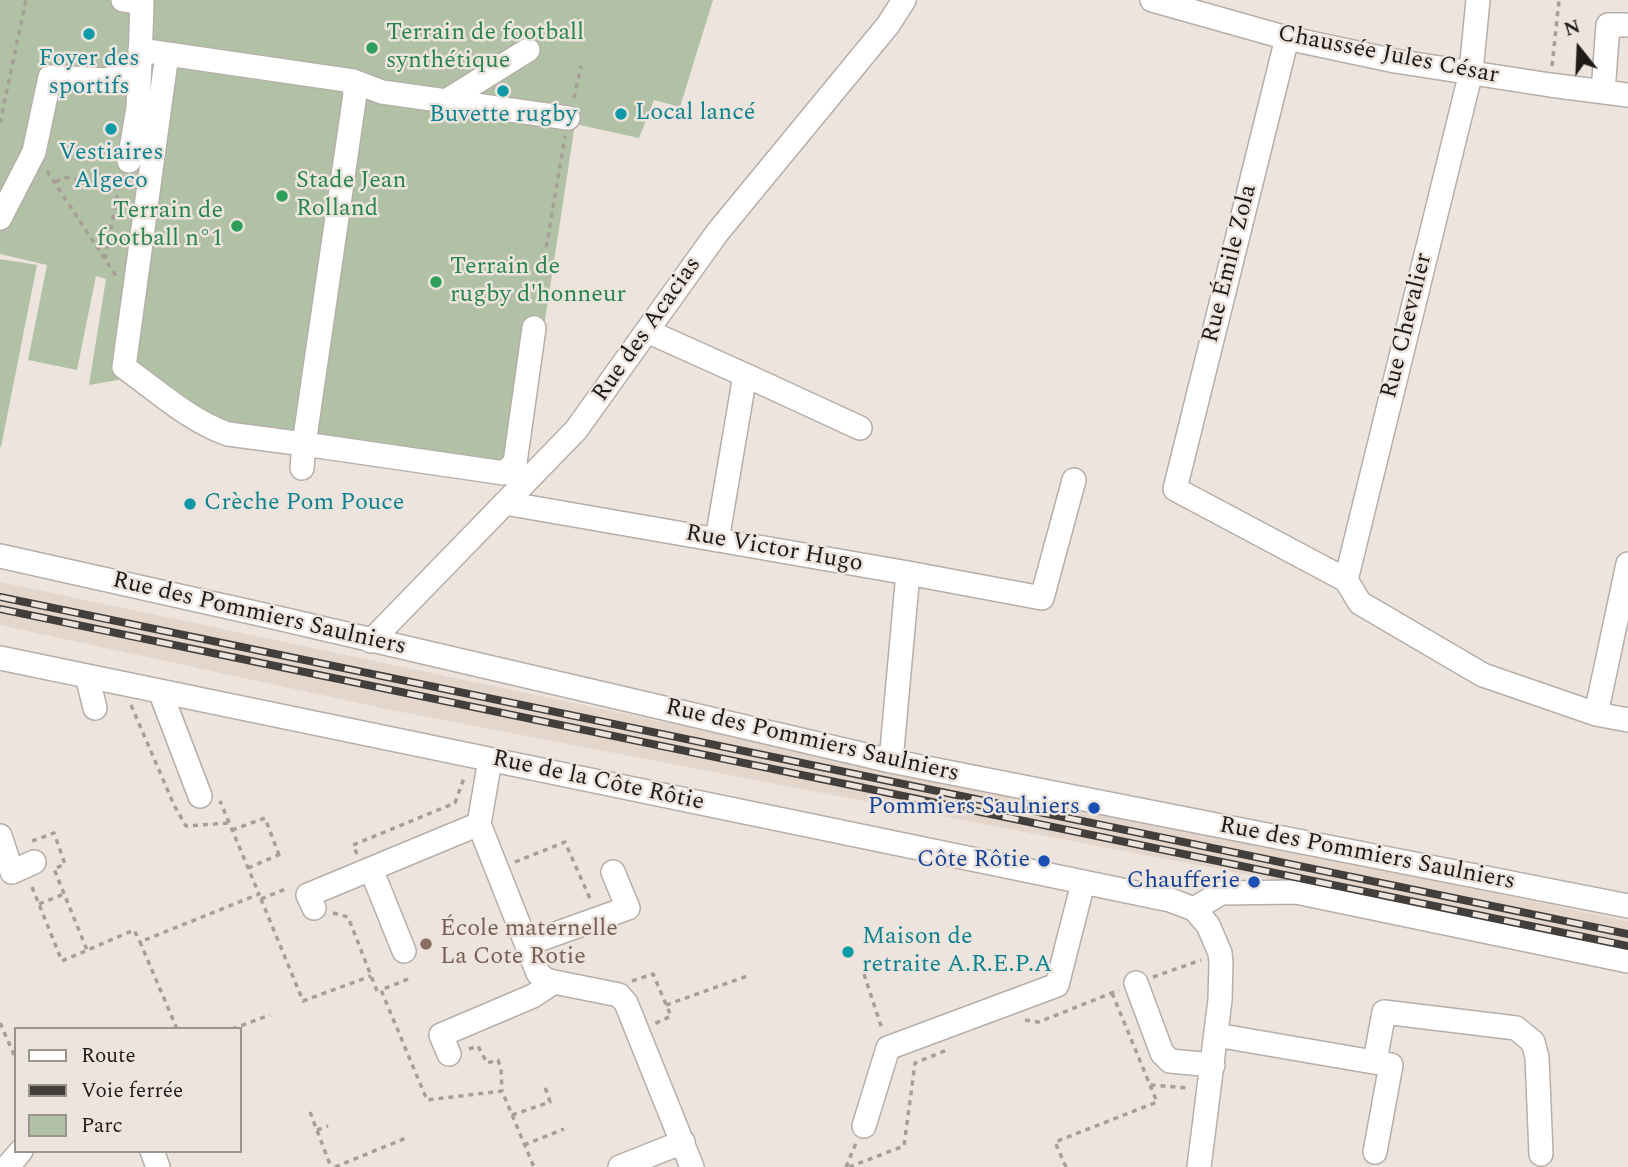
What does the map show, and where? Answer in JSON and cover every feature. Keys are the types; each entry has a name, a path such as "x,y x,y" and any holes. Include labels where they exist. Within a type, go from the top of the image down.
{"street":[{"path":"122,0 142,3 138,108 129,161"},
{"name":"Rue des Acacias","path":"371,641 576,430 717,233 888,25 904,0"},
{"name":"Chaussée Jules César","path":"1152,0 1287,38 1395,61 1550,86 1628,95"},
{"name":"Rue Chevalier","path":"1346,580 1471,72 1478,0"},
{"path":"1603,92 1608,25 1626,25"},
{"name":"Rue Émile Zola","path":"1287,38 1175,489 1346,580"},
{"path":"446,101 528,50"},
{"path":"167,54 124,367 216,430 504,473 515,463 534,328"},
{"path":"0,218 34,152 50,77 108,79 140,56 167,54 353,81 382,92 568,118"},
{"path":"302,468 355,94 353,81"},
{"path":"647,331 860,428"},
{"path":"716,540 745,375"},
{"name":"Rue Victor Hugo","path":"505,503 1042,598 1074,480"},
{"name":"Rue des Pommiers Saulniers","path":"0,556 891,761 1628,906"},
{"path":"1596,714 1628,564"},
{"path":"891,761 908,573"},
{"path":"1346,580 1360,603 1483,675 1596,714 1628,720"},
{"name":"Rue de la Côte Rôtie","path":"0,658 1170,900 1194,909"},
{"path":"87,676 95,708"},
{"path":"160,691 200,796"},
{"path":"480,758 480,824 538,973 544,979 554,982 619,995 626,1003 692,1167"},
{"path":"314,908 308,895 365,864 480,824"},
{"path":"3,844 12,872 34,862"},
{"path":"365,864 404,951"},
{"path":"527,944 628,908 612,872"},
{"path":"864,1126 888,1048 1057,985 1083,883"},
{"path":"1199,1167 1220,1000 1220,953 1208,925 1194,909 1220,893 1296,892 1628,961"},
{"path":"449,1054 441,1035 534,996 554,982"},
{"path":"1136,984 1162,1053 1170,1061 1213,1065"},
{"path":"1375,1061 1384,1013 1516,1028 1533,1042 1537,1057 1541,1154"},
{"path":"1216,1035 1391,1065 1375,1152"},
{"path":"620,1167 683,1142"},
{"path":"7,1167 19,1153"}],"path":[{"path":"0,123 26,0"},
{"path":"1550,86 1559,0"},
{"path":"543,267 568,118 582,66"},
{"path":"34,152 132,299"},
{"path":"105,260 119,187 128,172 129,161"},
{"path":"56,182 63,177 119,187"},
{"path":"122,684 174,805 186,826 229,823"},
{"path":"365,864 353,845 455,803 480,758"},
{"path":"200,796 218,799 303,1001 371,976"},
{"path":"232,830 265,818 281,854 248,868"},
{"path":"3,844 54,833 65,864 54,869 87,950"},
{"path":"497,869 565,842 599,920"},
{"path":"140,942 298,884"},
{"path":"32,887 62,961 134,930 176,1027"},
{"path":"39,904 64,894"},
{"path":"314,908 348,917 377,991 381,990"},
{"path":"1020,1019 1039,1023 1220,953"},
{"path":"864,974 888,1048"},
{"path":"666,1005 750,975"},
{"path":"237,1027 270,1015"},
{"path":"0,1023 14,1054"},
{"path":"449,1054 478,1046 487,1063 498,1060 502,1091"},
{"path":"847,1167 904,1146 915,1063 950,1048"},
{"path":"1066,1167 1055,1142 1157,1102 1150,1085"},
{"path":"512,1115 550,1102 545,1087"},
{"path":"310,1112 333,1167 406,1138"},
{"path":"317,1130 328,1126"},
{"path":"847,1167 864,1126"},
{"path":"524,1145 564,1129"}],"shaded area":[{"path":"0,582 1628,921 1628,954 1285,882 386,709 0,625"}],"green space":[{"name":"Stade Jean Rolland","path":"0,0 713,0 680,107 654,100 639,138 575,124 522,470 220,443 124,379 89,385 106,279 96,276 77,370 28,360 47,265 0,254"},
{"path":"0,259 37,265 1,447 0,447"}],"railway":[{"path":"0,597 1628,934"},
{"path":"0,609 1628,946"}],"place":[{"name":"Foyer des sportifs","path":"89,34"},
{"name":"Terrain de football synthétique","path":"372,48"},
{"name":"Buvette rugby","path":"503,91"},
{"name":"Local lancé","path":"621,114"},
{"name":"Vestiaires Algeco","path":"111,129"},
{"name":"Stade Jean Rolland","path":"282,196"},
{"name":"Terrain de football n°1","path":"237,226"},
{"name":"Terrain de rugby d'honneur","path":"436,282"},
{"name":"Crèche Pom Pouce","path":"190,504"},
{"name":"Pommiers Saulniers","path":"1094,808"},
{"name":"Côte Rôtie","path":"1044,861"},
{"name":"Chaufferie","path":"1254,882"},
{"name":"École maternelle La Cote Rotie","path":"426,944"},
{"name":"Maison de retraite A.R.E.P.A","path":"848,952"}]}
